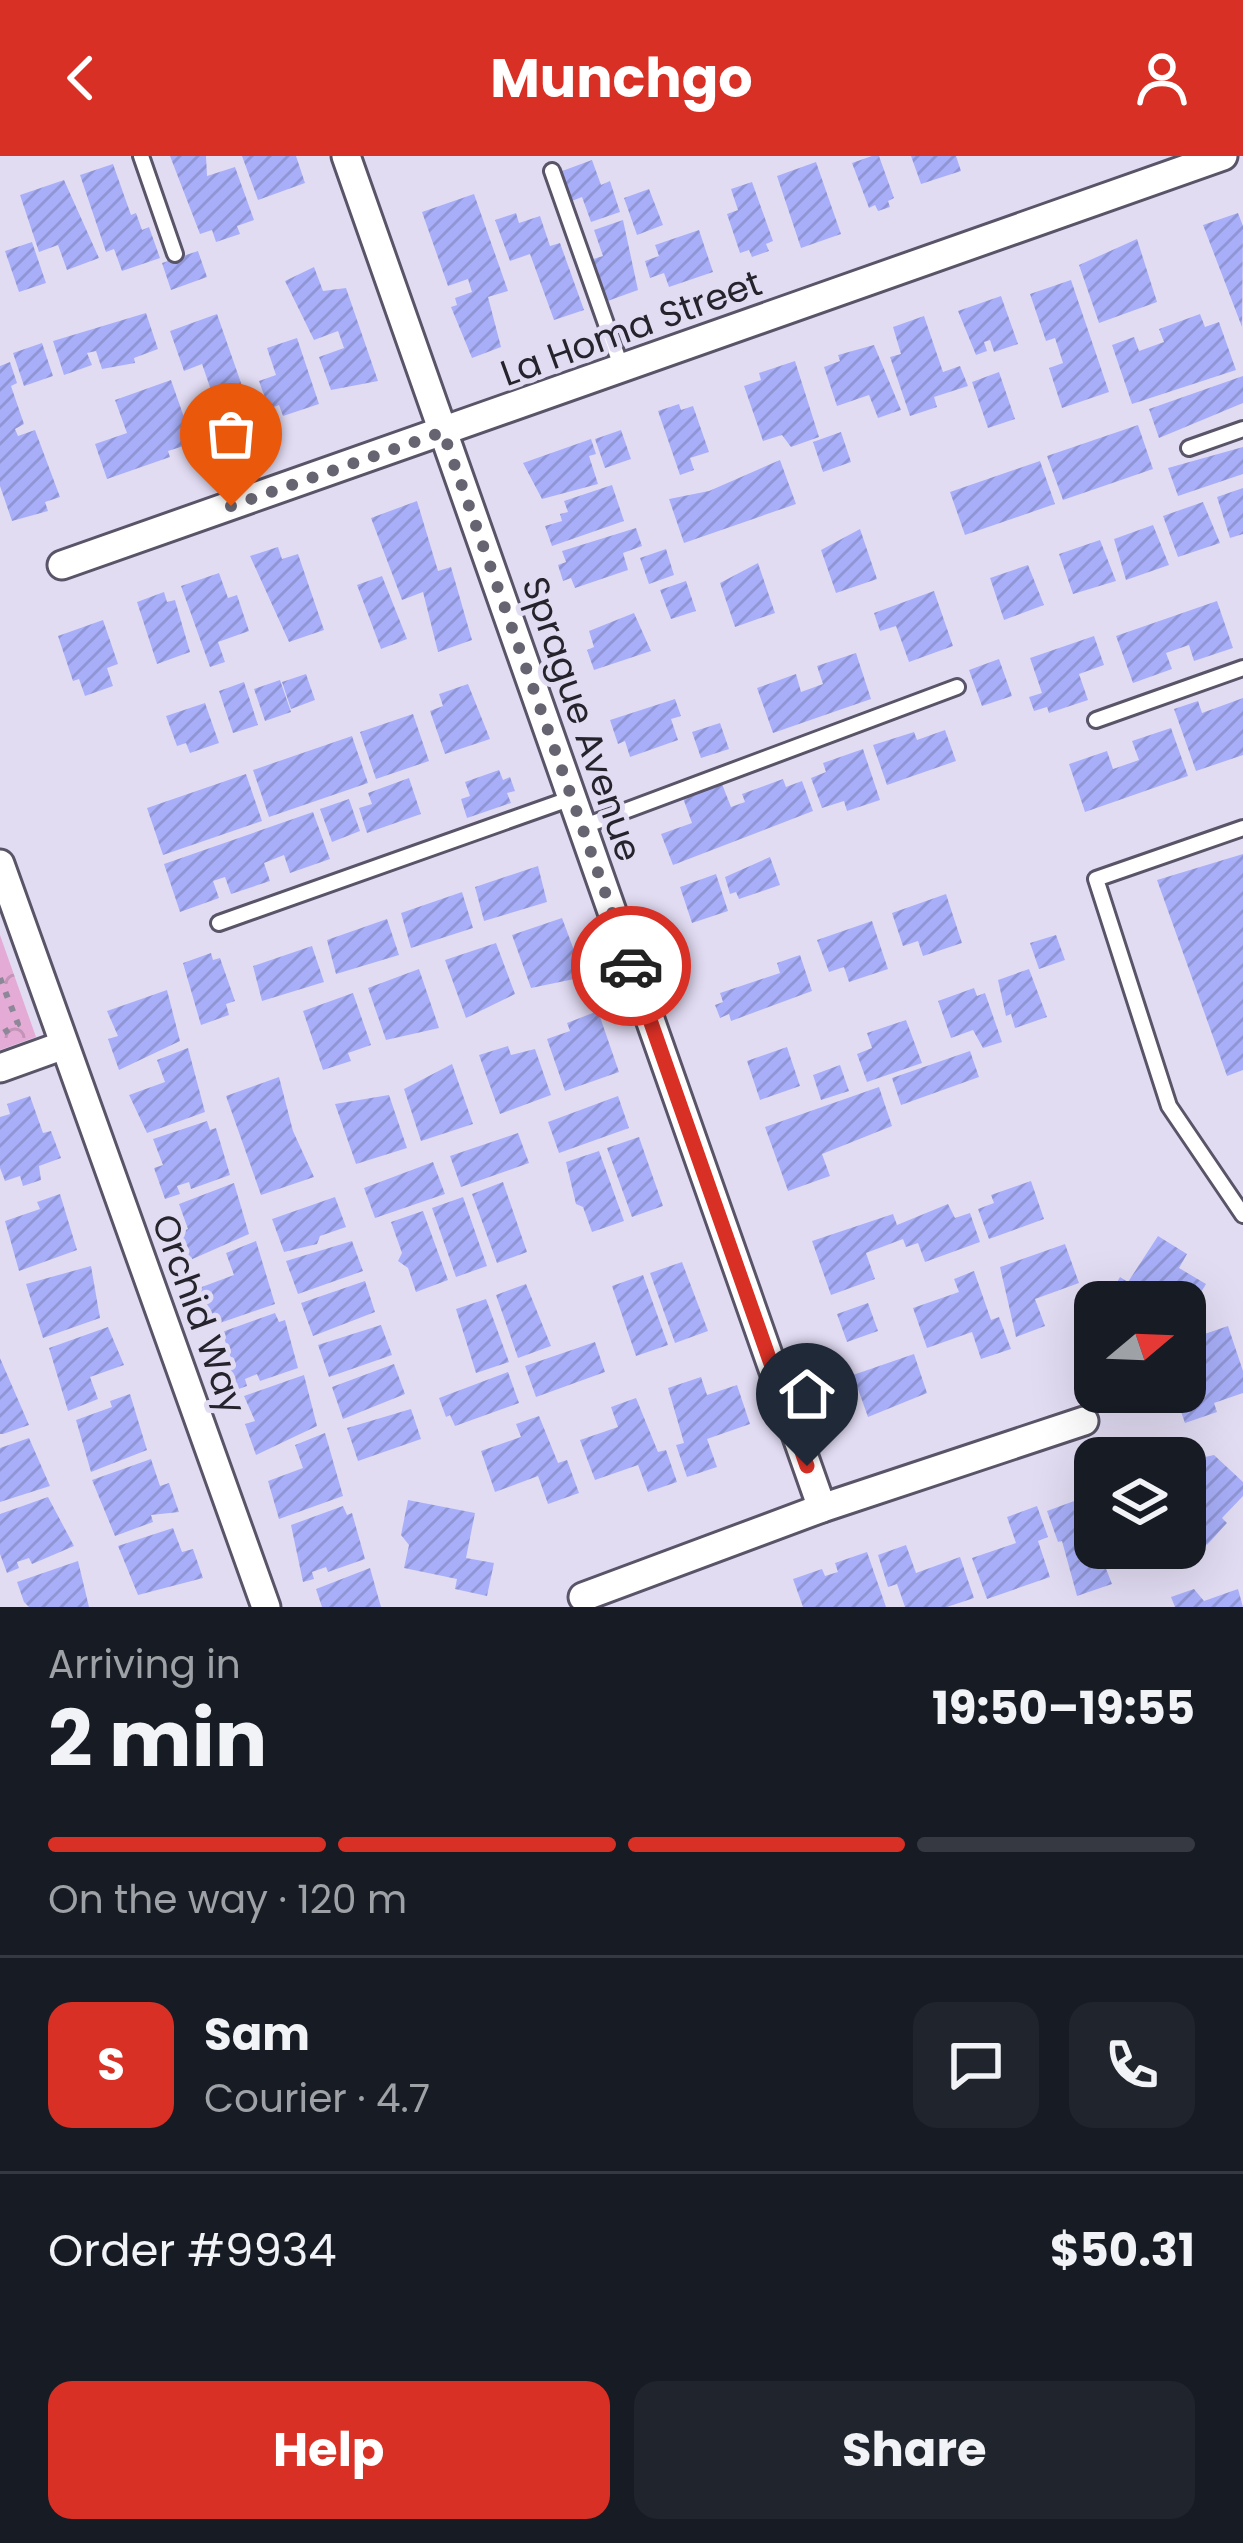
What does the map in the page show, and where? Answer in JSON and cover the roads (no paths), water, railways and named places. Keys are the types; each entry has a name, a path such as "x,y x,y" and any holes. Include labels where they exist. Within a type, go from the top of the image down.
{"street":[{"name":"Sprague Avenue","path":"346,156 823,1508"},
{"name":"La Homa Street","path":"62,565 1223,156"},
{"name":"Orchid Way","path":"0,864 266,1607"},
{"path":"0,1068 64,1045"},
{"path":"583,1597 823,1508 1084,1421"}],"lane":[{"path":"141,156 176,254"},
{"path":"552,171 622,369"},
{"path":"1189,448 1243,429"},
{"path":"1096,720 1243,668"},
{"path":"582,826 957,687"},
{"path":"219,923 572,798"},
{"path":"1243,827 1096,879 1169,1106 1243,1215"}]}
